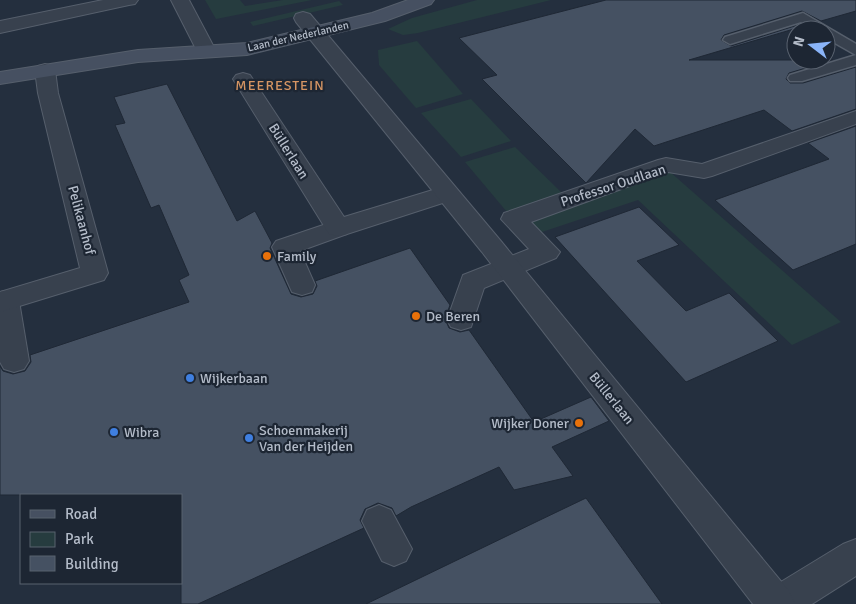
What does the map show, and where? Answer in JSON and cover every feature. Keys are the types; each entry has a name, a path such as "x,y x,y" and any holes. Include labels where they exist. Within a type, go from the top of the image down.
{"main road":[{"name":"Laan der Nederlanden","path":"0,78 204,46 247,49 308,25 381,0"},
{"name":"Laan der Nederlanden","path":"308,25 378,18 425,0"}],"street":[{"path":"0,27 107,2 129,0"},
{"path":"180,0 204,46"},
{"name":"Büllerlaan","path":"308,25 508,268 777,604"},
{"name":"Pelikaanhof","path":"2,302 96,272 48,93 45,70"},
{"name":"Büllerlaan","path":"243,79 338,228"},
{"name":"Professor Oudlaan","path":"508,268 547,252 513,219 666,166 704,171 856,117"},
{"path":"302,285 285,247 446,194"},
{"path":"461,320 472,282 508,268"},
{"path":"2,302 14,360"},
{"path":"777,604 856,556"}],"lane":[{"path":"793,20 802,17 807,20"},
{"path":"730,40 786,22"},
{"path":"836,38 856,51"},
{"path":"796,78 856,60"}],"green space":[{"path":"205,0 240,0 245,6 283,0 312,0 216,19"},
{"path":"477,0 551,0 418,33 403,35 388,29 412,18"},
{"path":"339,1 343,5 253,26 250,22"},
{"path":"417,41 463,94 416,108 379,65 378,50"},
{"path":"471,99 511,141 461,157 421,113"},
{"path":"515,147 562,193 507,212 465,162"},
{"path":"669,171 841,322 792,345 638,200 536,234 524,222"}],"building":[{"path":"606,0 856,0 856,11 824,20 819,20 802,11 724,35 721,40 731,46 786,29 786,31 689,60 786,60 786,70 799,70 789,73 786,79 790,83 803,83 856,67 856,109 792,131 764,110 654,146 635,129 586,183 482,79 497,75 459,38"},
{"path":"167,84 237,221 255,211 272,243 270,248 291,294 301,297 313,294 317,286 315,281 410,248 450,305 445,319 449,328 460,332 469,330 534,422 591,397 609,421 552,447 573,476 514,490 499,467 411,507 396,516 392,508 378,503 365,509 360,520 364,528 198,604 181,604 182,494 0,495 0,366 3,371 13,374 25,371 31,362 30,355 189,302 179,280 189,275 159,205 151,208 115,125 125,123 114,97"},
{"path":"856,126 856,244 793,270 715,200 829,159 808,143"},
{"path":"639,207 679,245 637,261 686,311 729,293 778,341 686,382 555,237"},
{"path":"586,498 662,604 366,604 540,520"}],"place":[{"name":"Family","path":"267,256"},
{"name":"De Beren","path":"416,316"},
{"name":"Wijkerbaan","path":"190,378"},
{"name":"Wijker Doner","path":"579,423"},
{"name":"Wibra","path":"114,432"},
{"name":"Schoenmakerij Van der Heijden","path":"249,438"}],"district":[{"name":"MEERESTEIN","path":"280,85"}]}
